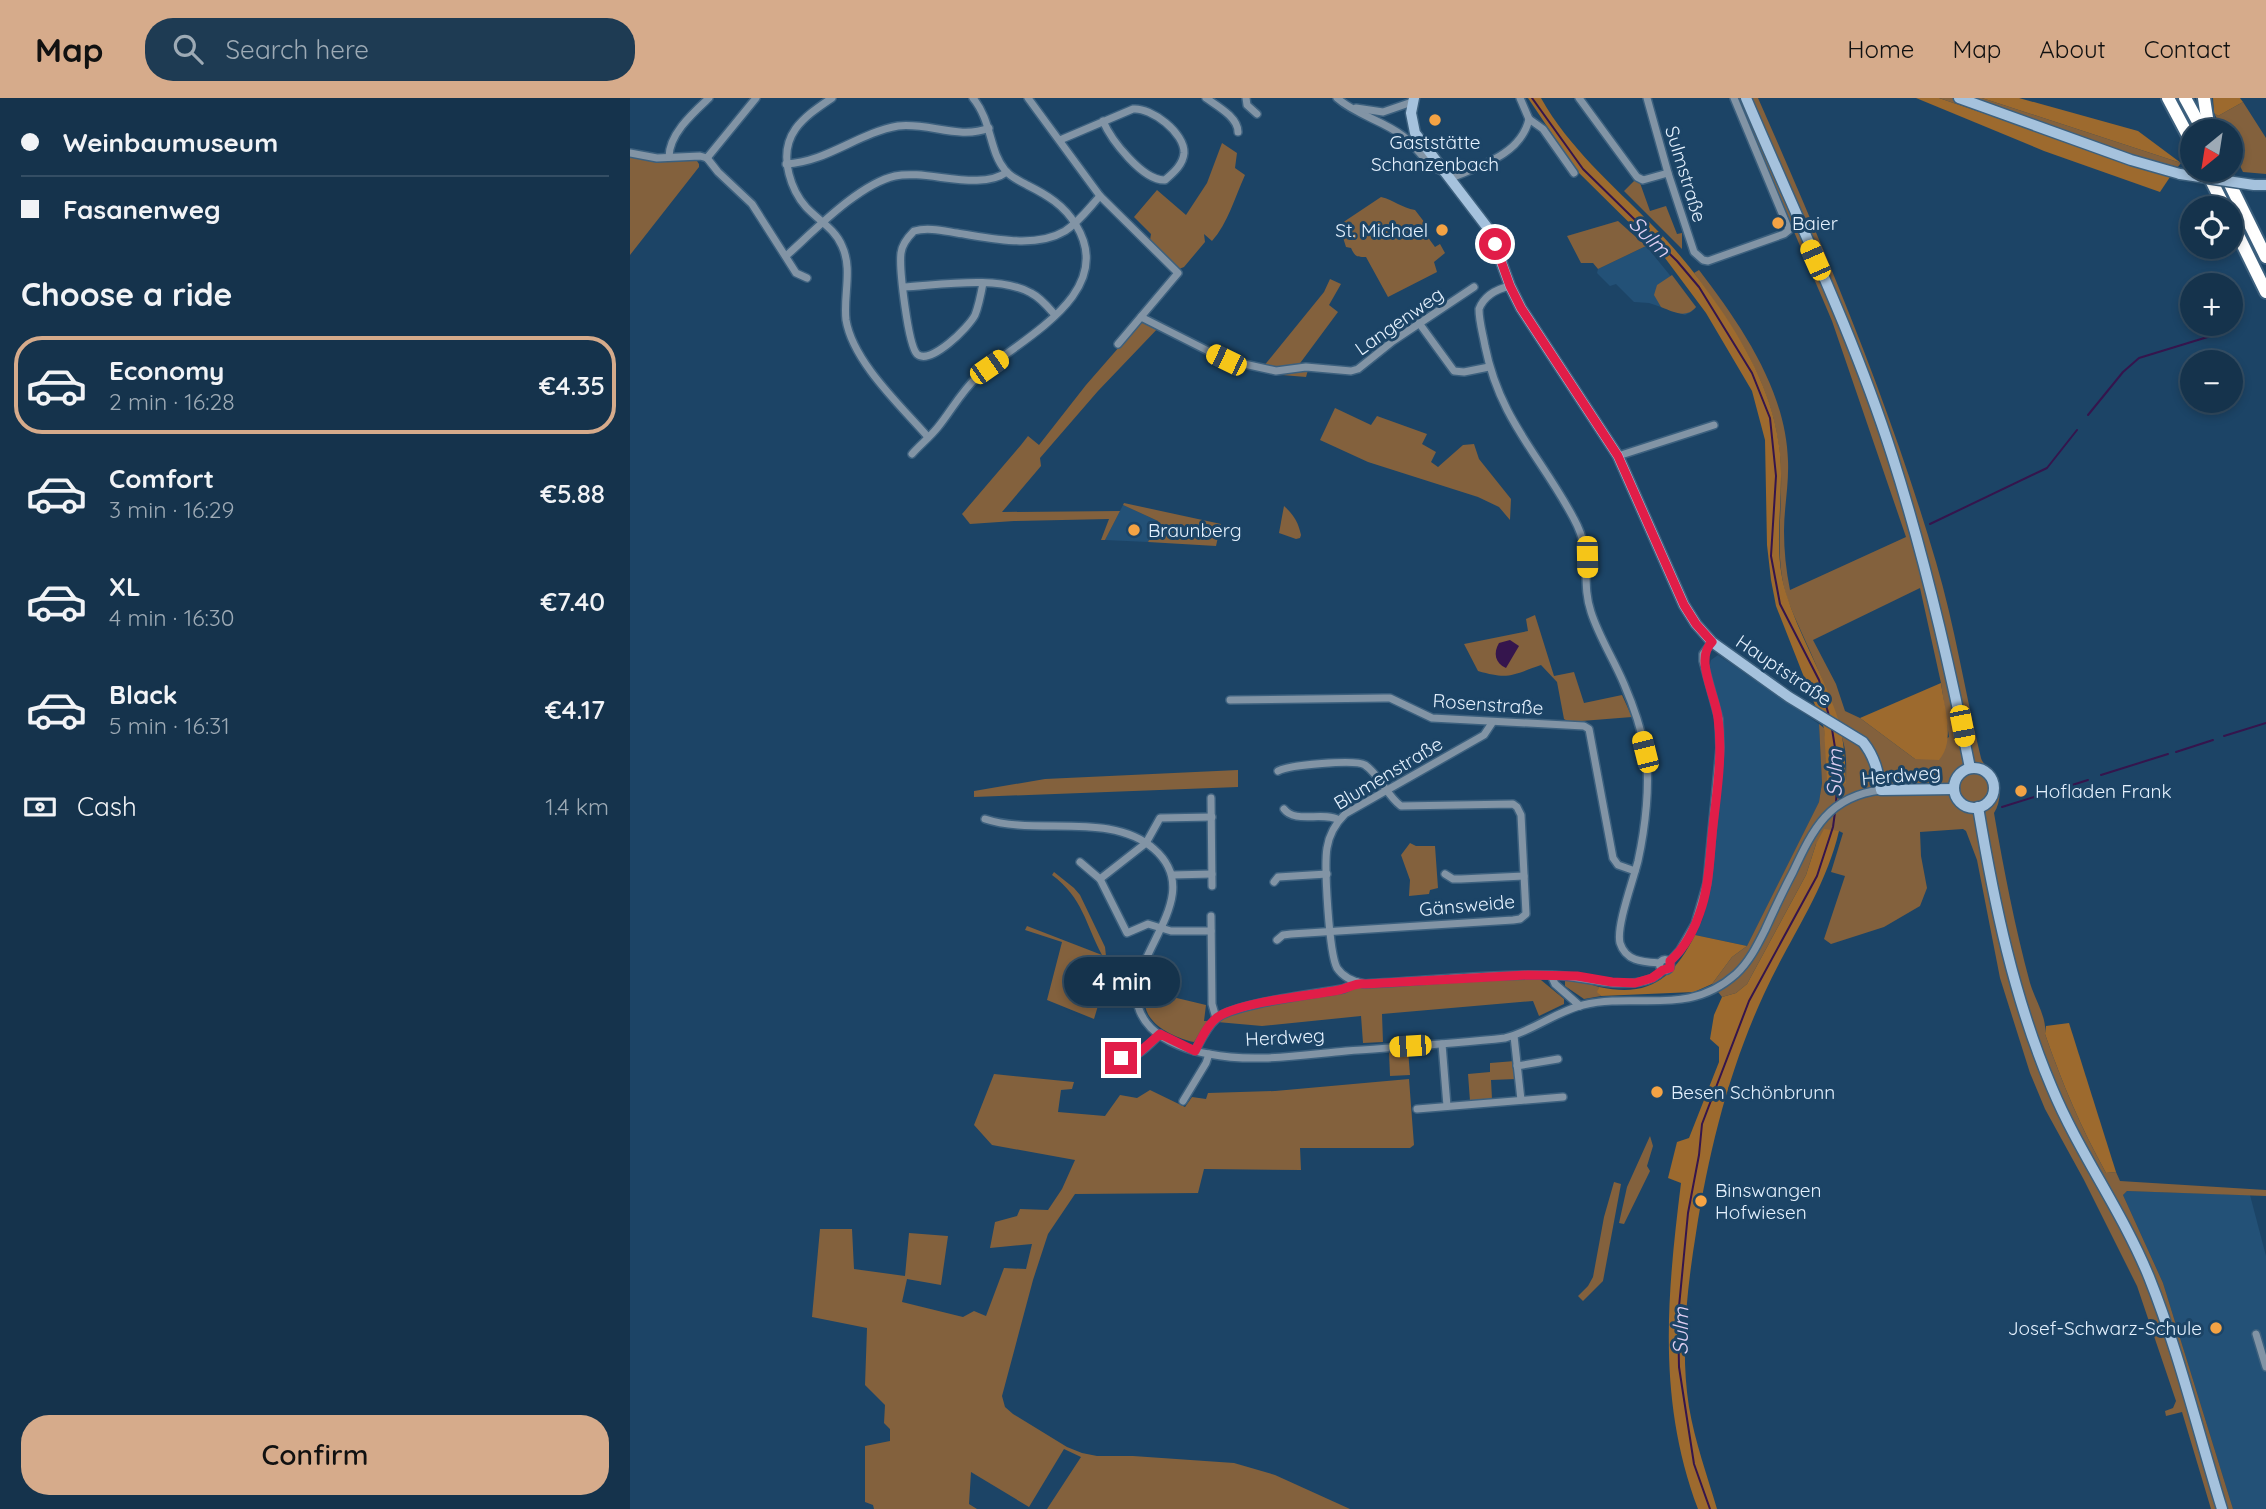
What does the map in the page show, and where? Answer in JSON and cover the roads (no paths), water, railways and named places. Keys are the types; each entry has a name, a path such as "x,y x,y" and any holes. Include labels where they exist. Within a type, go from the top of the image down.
{"highway":[{"path":"2168,98 2180,121"},
{"path":"2185,98 2196,119"},
{"path":"2204,98 2207,119"},
{"path":"2230,182 2266,257"},
{"path":"2243,245 2266,292"}],"main road":[{"path":"1746,98 1853,348 1891,453 1941,625 1970,768"},
{"path":"1959,98 2180,174 2266,185"},
{"name":"Hauptstraße","path":"1413,100 1411,113 1415,133 1490,232 1510,286 1531,324 1618,456 1684,605 1696,624 1712,642 1764,680 1857,738 1871,752 1881,790"},
{"path":"1970,768 1983,770 1994,785 1992,797 1978,807 1962,804 1954,789 1957,778 1970,768"},
{"name":"Herdweg","path":"1881,790 1954,789"},
{"path":"1978,807 2004,938 2027,1024 2053,1090 2127,1229 2149,1279 2222,1509"}],"street":[{"path":"669,158 679,131 709,98"},
{"path":"707,158 756,98"},
{"path":"832,98 797,126 789,139 786,164 790,181 807,208 824,222 842,246 846,260 846,321 859,354 928,438"},
{"path":"912,454 977,377 1026,342 1055,315 1076,290 1086,270 1086,249 1075,223 1054,200 1006,173 995,150 987,118 974,98"},
{"path":"1028,98 1100,196 1178,273 1118,344"},
{"path":"1206,98 1233,120 1238,126 1238,132"},
{"path":"1246,98 1247,105 1257,114"},
{"path":"1336,98 1392,128 1435,169 1447,176 1502,156 1523,135 1529,119"},
{"path":"1520,98 1529,119 1543,129 1574,173"},
{"path":"1579,98 1637,177 1643,180 1668,173"},
{"name":"Sulmstraße","path":"1647,98 1694,253 1709,261 1789,230 1734,98"},
{"path":"1349,107 1383,112 1413,100"},
{"path":"1060,140 1103,121 1133,109 1146,109 1180,139 1184,151 1179,165 1164,180 1155,180 1117,146 1103,121"},
{"path":"786,164 811,161 867,134 906,125 969,132 989,128"},
{"path":"630,153 669,158 707,158 718,173 752,205 796,273 807,278"},
{"path":"786,256 863,191 885,179 916,174 979,179 996,178 1006,173"},
{"path":"982,283 979,303 971,321 936,353 927,357 916,354 911,344 901,251 909,236 918,229 1030,240 1064,232 1100,196"},
{"path":"904,287 982,283 1022,289 1042,301 1055,315"},
{"path":"1510,286 1493,292 1479,309 1489,368 1512,422 1575,519 1586,545 1587,594 1591,611 1625,685 1645,752 1643,825 1635,871 1621,921 1620,941 1626,953 1638,961 1670,968 1670,961 1680,950 1695,924 1707,883 1720,748 1719,719 1703,661 1706,648 1712,642"},
{"name":"Langenweg","path":"1141,317 1226,360 1276,371 1318,367 1351,371 1358,369 1419,323 1474,287"},
{"path":"1419,323 1454,371 1489,368"},
{"path":"1618,456 1714,425"},
{"name":"Rosenstraße","path":"1230,700 1384,698 1433,718 1587,727 1613,858 1618,864 1635,871"},
{"name":"Blumenstraße","path":"1357,982 1347,978 1336,967 1333,958 1327,874 1327,847 1331,834 1339,820 1484,735 1492,723"},
{"path":"1278,771 1295,766 1359,762 1370,769 1386,791"},
{"name":"Herdweg","path":"1172,875 1171,902 1141,969 1137,995 1140,1013 1151,1028 1160,1034 1195,1051 1209,1054 1275,1058 1442,1044 1514,1035 1580,1006 1611,1001 1682,1000 1710,992 1734,976 1749,960 1806,845 1828,813 1849,799 1881,790"},
{"name":"Gänsweide","path":"1331,930 1520,919 1526,914 1521,816 1517,807 1513,804 1407,808 1395,802 1386,791"},
{"path":"1211,798 1212,886"},
{"path":"1284,810 1292,816 1328,815 1339,820"},
{"path":"1100,879 1146,843 1160,818 1212,817"},
{"path":"985,819 1018,826 1104,829 1132,836 1146,843 1164,858 1172,875 1212,873"},
{"path":"1080,862 1100,879 1127,933 1148,924 1161,929 1211,931"},
{"path":"1274,882 1279,877 1327,874"},
{"path":"1445,874 1452,879 1524,876"},
{"path":"1211,916 1212,1004 1216,1018"},
{"path":"1277,940 1283,935 1331,930"},
{"path":"1195,1051 1216,1018 1222,1014 1343,989 1357,982 1365,984 1551,975 1635,983 1652,978 1661,966"},
{"path":"1551,975 1555,984 1580,1006"},
{"path":"1116,1057 1128,1059 1135,1056 1160,1034"},
{"path":"1514,1035 1521,1100"},
{"path":"1442,1044 1447,1106"},
{"path":"1183,1101 1209,1054"},
{"path":"1517,1066 1558,1059"},
{"path":"1417,1109 1563,1097"},
{"path":"2256,1334 2266,1367"}],"waterway":[{"name":"Sulm","path":"1532,98 1583,169 1677,261 1699,287 1752,373 1770,418 1776,476 1771,556 1780,604 1819,680 1829,716"},
{"path":"2088,415 2123,372 2139,358 2211,336"},
{"path":"1930,524 2047,468 2077,430"},
{"path":"2224,736 2266,723"},
{"name":"Sulm","path":"1832,729 1838,766 1836,803"},
{"path":"2176,752 2213,740"},
{"path":"2101,775 2168,754"},
{"path":"2002,807 2088,780"},
{"name":"Sulm","path":"1710,1509 1694,1464 1679,1367 1678,1317 1688,1213 1702,1124 1749,1001 1817,876 1833,827 1835,812"}],"place":[{"name":"Gaststätte Schanzenbach","path":"1435,120"},
{"name":"Baier","path":"1778,223"},
{"name":"St. Michael","path":"1442,230"},
{"name":"Braunberg","path":"1134,530"},
{"name":"Hofladen Frank","path":"2021,791"},
{"name":"Besen Schönbrunn","path":"1657,1092"},
{"name":"Binswangen Hofwiesen","path":"1701,1201"},
{"name":"Josef-Schwarz-Schule","path":"2216,1328"}]}
